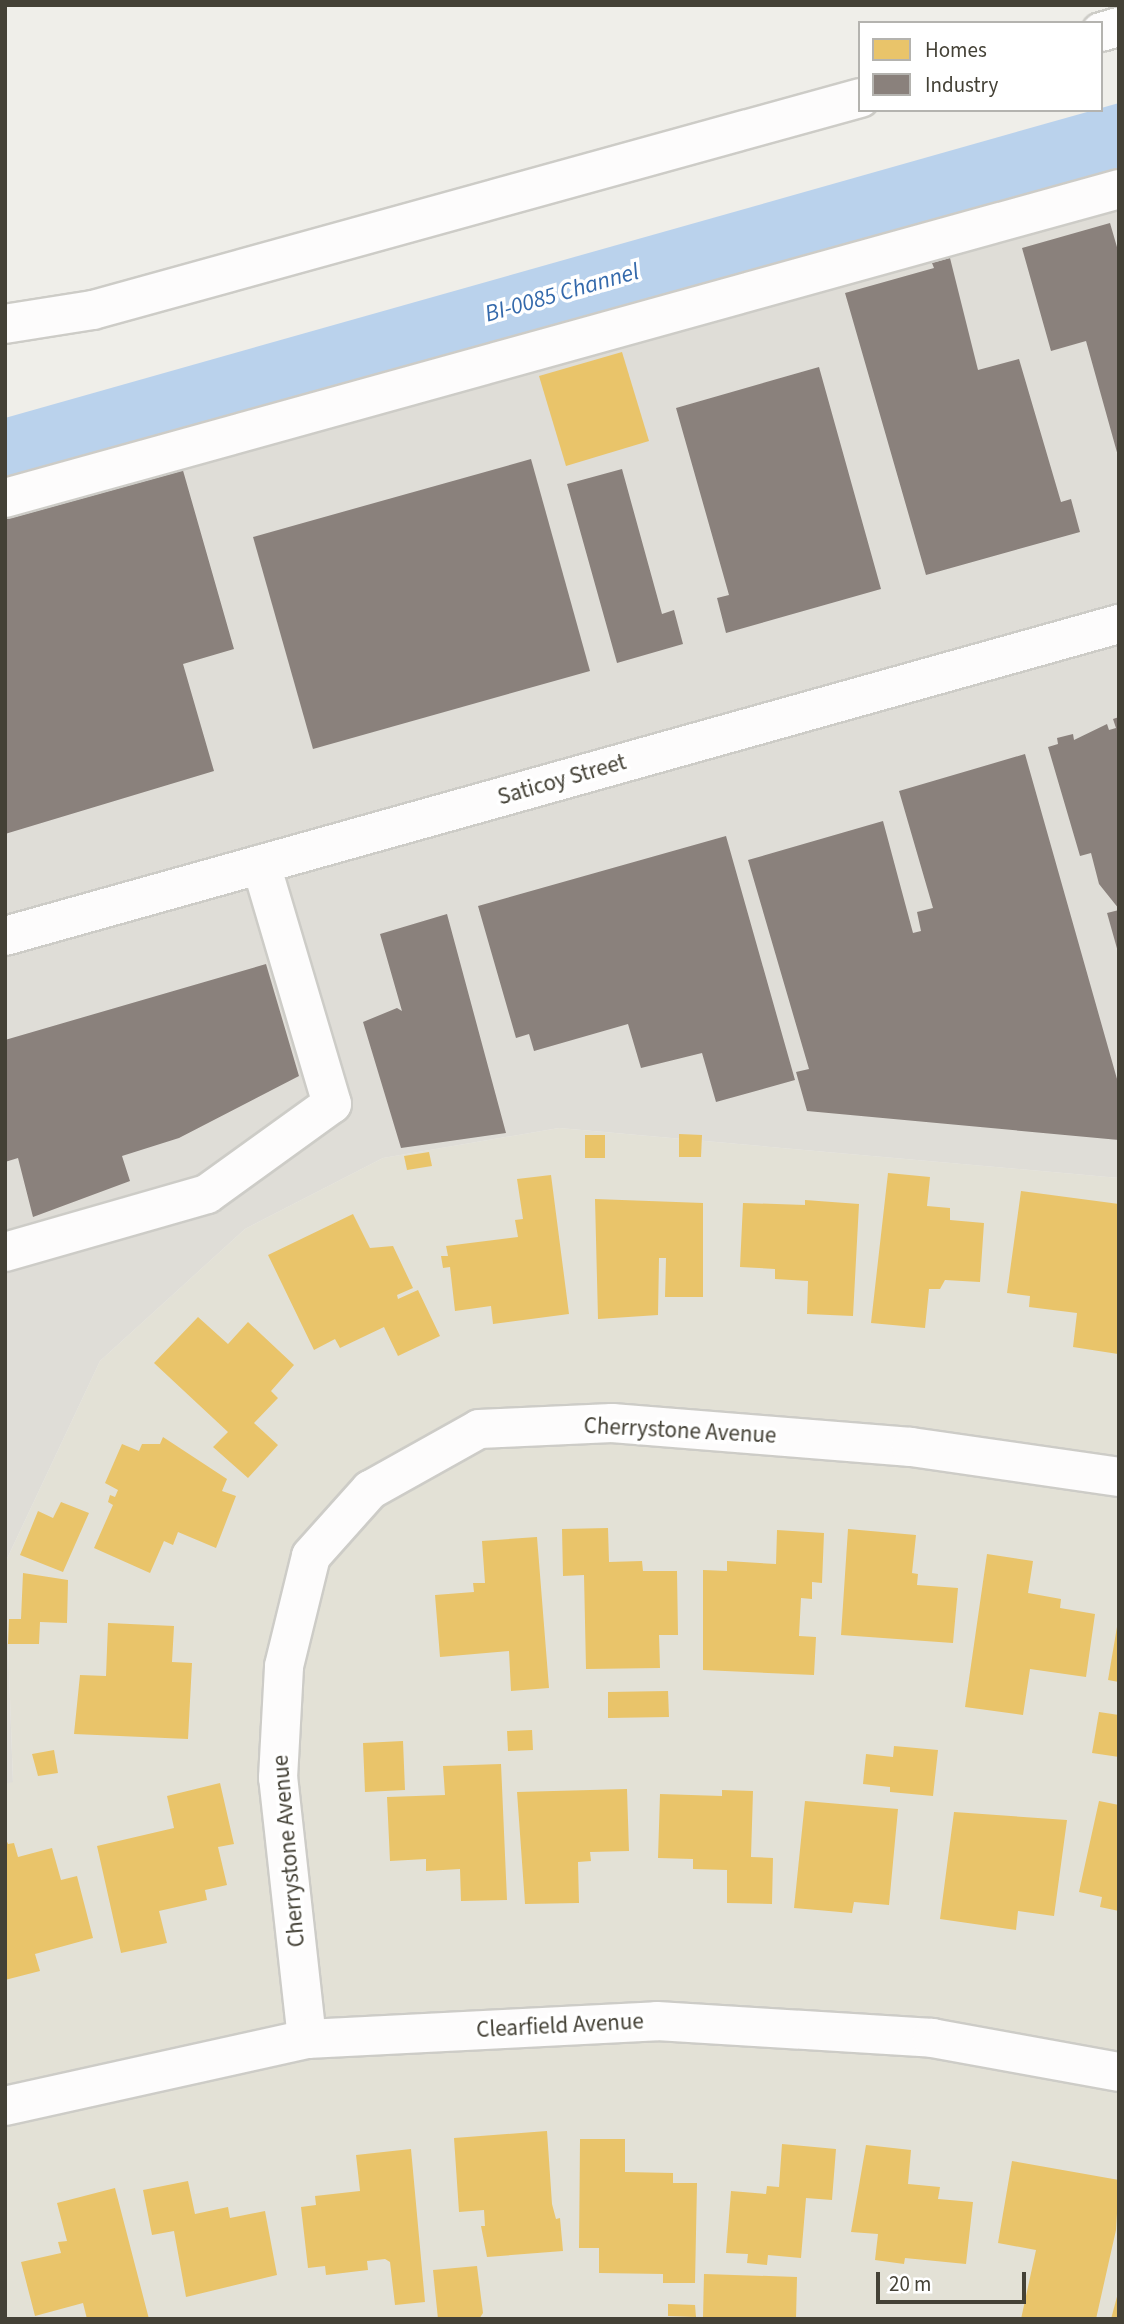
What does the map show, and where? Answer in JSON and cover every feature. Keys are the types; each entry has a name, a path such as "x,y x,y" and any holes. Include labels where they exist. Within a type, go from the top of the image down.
{"street":[{"path":"5,324 93,310 858,99"},
{"path":"5,498 1119,189"},
{"name":"Saticoy Street","path":"5,936 1119,624"},
{"path":"5,1252 206,1194 332,1104 261,864"},
{"name":"Cherrystone Avenue","path":"307,2039 278,1778 284,1666 311,1556 370,1490 479,1429 612,1423 911,1447 1119,1477"},
{"name":"Clearfield Avenue","path":"5,2106 307,2039 657,2021 932,2038 1119,2072"}],"shaded area":[{"path":"1119,208 1119,1178 559,1128 383,1158 245,1229 100,1361 5,1563 5,516"},
{"path":"559,1128 1119,1178 1119,2319 5,2319 5,1784 13,1781 5,1563 100,1361 245,1229 383,1158"},
{"path":"5,1563 13,1782 5,1784"}],"water":[{"name":"BI-0085 Channel","path":"1119,103 1119,175 5,487 5,418 1087,112 1103,112 1103,108"}],"building: Homes":[{"path":"622,352 649,441 566,466 539,376"},
{"path":"679,1134 702,1135 701,1157 679,1157"},
{"path":"585,1135 605,1135 605,1158 585,1158"},
{"path":"429,1152 432,1166 407,1170 404,1156"},
{"path":"888,1173 930,1177 927,1206 950,1208 950,1220 984,1223 980,1282 945,1280 940,1289 929,1289 925,1328 871,1323"},
{"path":"551,1175 569,1314 493,1324 491,1306 455,1311 450,1267 443,1268 441,1256 448,1256 446,1246 518,1237 515,1220 523,1219 517,1179"},
{"path":"1021,1191 1119,1204 1118,1354 1073,1347 1077,1313 1029,1307 1030,1296 1007,1293"},
{"path":"595,1199 703,1203 703,1297 665,1297 666,1258 659,1258 658,1315 598,1319"},
{"path":"805,1200 859,1204 853,1316 807,1314 808,1281 775,1279 775,1269 740,1267 743,1203 805,1205"},
{"path":"353,1214 370,1248 393,1246 413,1288 397,1295 398,1299 418,1290 440,1336 398,1356 384,1327 340,1348 335,1339 314,1350 268,1255"},
{"path":"198,1317 228,1344 248,1322 294,1365 271,1391 278,1398 254,1423 278,1445 248,1478 213,1447 228,1432 154,1363"},
{"path":"163,1437 227,1479 222,1491 236,1496 216,1548 178,1532 173,1545 164,1541 150,1573 94,1548 113,1505 108,1502 110,1495 115,1497 118,1490 105,1483 122,1444 139,1451 142,1444 160,1444"},
{"path":"61,1502 89,1513 63,1572 20,1555 38,1511 53,1518"},
{"path":"608,1528 609,1562 642,1561 643,1571 677,1571 678,1635 659,1635 660,1668 586,1669 584,1575 563,1576 562,1529"},
{"path":"848,1529 916,1535 912,1573 918,1574 917,1585 958,1588 953,1643 841,1635"},
{"path":"777,1530 824,1533 822,1583 812,1582 812,1599 801,1598 799,1636 816,1637 814,1675 703,1670 703,1570 727,1571 727,1561 776,1564"},
{"path":"537,1537 549,1688 511,1691 509,1651 440,1657 435,1595 474,1592 473,1583 485,1583 482,1541"},
{"path":"987,1554 1033,1561 1028,1593 1061,1599 1060,1608 1095,1614 1086,1677 1030,1669 1023,1715 965,1707"},
{"path":"23,1573 68,1580 67,1623 40,1622 39,1644 8,1644 9,1619 21,1619"},
{"path":"108,1623 174,1626 172,1662 192,1663 188,1739 74,1734 80,1675 106,1676"},
{"path":"1119,1627 1119,1682 1108,1680"},
{"path":"668,1691 669,1717 608,1718 608,1692"},
{"path":"1099,1712 1119,1715 1119,1757 1092,1753"},
{"path":"532,1730 533,1750 508,1751 507,1731"},
{"path":"403,1741 405,1790 365,1792 363,1743"},
{"path":"894,1746 938,1750 933,1796 890,1792 890,1787 863,1784 866,1754 893,1757"},
{"path":"54,1750 58,1773 38,1776 32,1754"},
{"path":"501,1764 507,1900 461,1901 460,1869 426,1871 426,1859 390,1861 387,1797 445,1795 443,1766"},
{"path":"220,1783 234,1844 218,1847 227,1885 205,1890 207,1900 159,1911 167,1943 121,1953 97,1846 174,1828 167,1796"},
{"path":"627,1789 629,1851 590,1852 591,1861 578,1862 579,1903 525,1904 517,1792"},
{"path":"722,1790 753,1791 751,1857 773,1858 772,1904 727,1903 727,1870 693,1869 693,1859 658,1858 660,1794 722,1796"},
{"path":"805,1801 898,1809 889,1905 854,1902 852,1913 794,1908"},
{"path":"1099,1801 1119,1805 1119,1911 1100,1907 1102,1897 1079,1892"},
{"path":"954,1812 1067,1820 1054,1916 1018,1911 1016,1930 940,1919"},
{"path":"5,1837 8,1844 14,1843 18,1857 52,1848 61,1880 77,1876 93,1938 35,1954 40,1971 5,1980"},
{"path":"547,2131 552,2204 556,2219 560,2218 563,2251 487,2257 481,2226 485,2226 484,2210 459,2212 454,2138"},
{"path":"580,2139 625,2139 625,2172 673,2173 673,2183 697,2183 695,2283 663,2283 663,2274 599,2273 599,2248 579,2248"},
{"path":"782,2144 836,2149 832,2200 806,2198 801,2258 768,2255 767,2265 747,2263 748,2254 726,2253 731,2191 766,2194 767,2186 779,2187"},
{"path":"866,2145 911,2150 908,2184 940,2187 938,2199 973,2202 966,2264 905,2258 904,2264 875,2260 878,2234 851,2232"},
{"path":"411,2149 425,2302 395,2305 390,2262 385,2259 367,2261 368,2270 326,2275 325,2266 308,2268 301,2207 316,2205 315,2196 360,2191 356,2155"},
{"path":"1012,2161 1119,2180 1116,2230 1096,2319 1021,2319 1036,2250 998,2243"},
{"path":"188,2181 195,2214 228,2207 230,2218 265,2211 277,2275 186,2297 174,2231 152,2235 143,2190"},
{"path":"115,2188 149,2319 87,2319 83,2303 35,2316 21,2262 61,2253 58,2242 67,2241 57,2203"},
{"path":"477,2266 483,2313 479,2319 438,2319 433,2270"},
{"path":"704,2274 797,2277 796,2319 703,2317"},
{"path":"1118,2293 1119,2319 1111,2319"},
{"path":"668,2304 695,2305 696,2317 668,2316"}],"building: Industry":[{"path":"1110,223 1119,254 1118,456 1086,341 1051,351 1022,248"},
{"path":"950,258 978,370 1019,359 1061,502 1071,499 1080,532 926,575 845,293 934,268 932,263"},
{"path":"819,367 881,589 726,633 717,598 729,595 676,408"},
{"path":"531,459 590,671 313,749 253,537"},
{"path":"182,467 234,649 183,664 214,771 5,834 5,519"},
{"path":"622,469 662,614 674,610 683,644 617,663 567,484"},
{"path":"1119,717 1119,909 1099,884 1091,853 1080,856 1048,747 1058,744 1057,738 1073,734 1074,740 1107,724 1109,730 1116,728 1113,719"},
{"path":"1025,754 1119,1086 1119,1140 807,1111 796,1072 809,1069 748,860 883,821 913,933 921,931 917,912 933,908 899,791"},
{"path":"726,836 795,1080 716,1102 702,1053 641,1068 628,1024 534,1051 529,1034 516,1038 478,906"},
{"path":"1119,910 1119,952 1118,952 1107,913"},
{"path":"447,914 506,1133 401,1148 363,1022 397,1008 402,1011 380,934"},
{"path":"266,964 299,1076 179,1138 122,1156 130,1181 33,1217 18,1158 5,1162 5,1040"}]}
